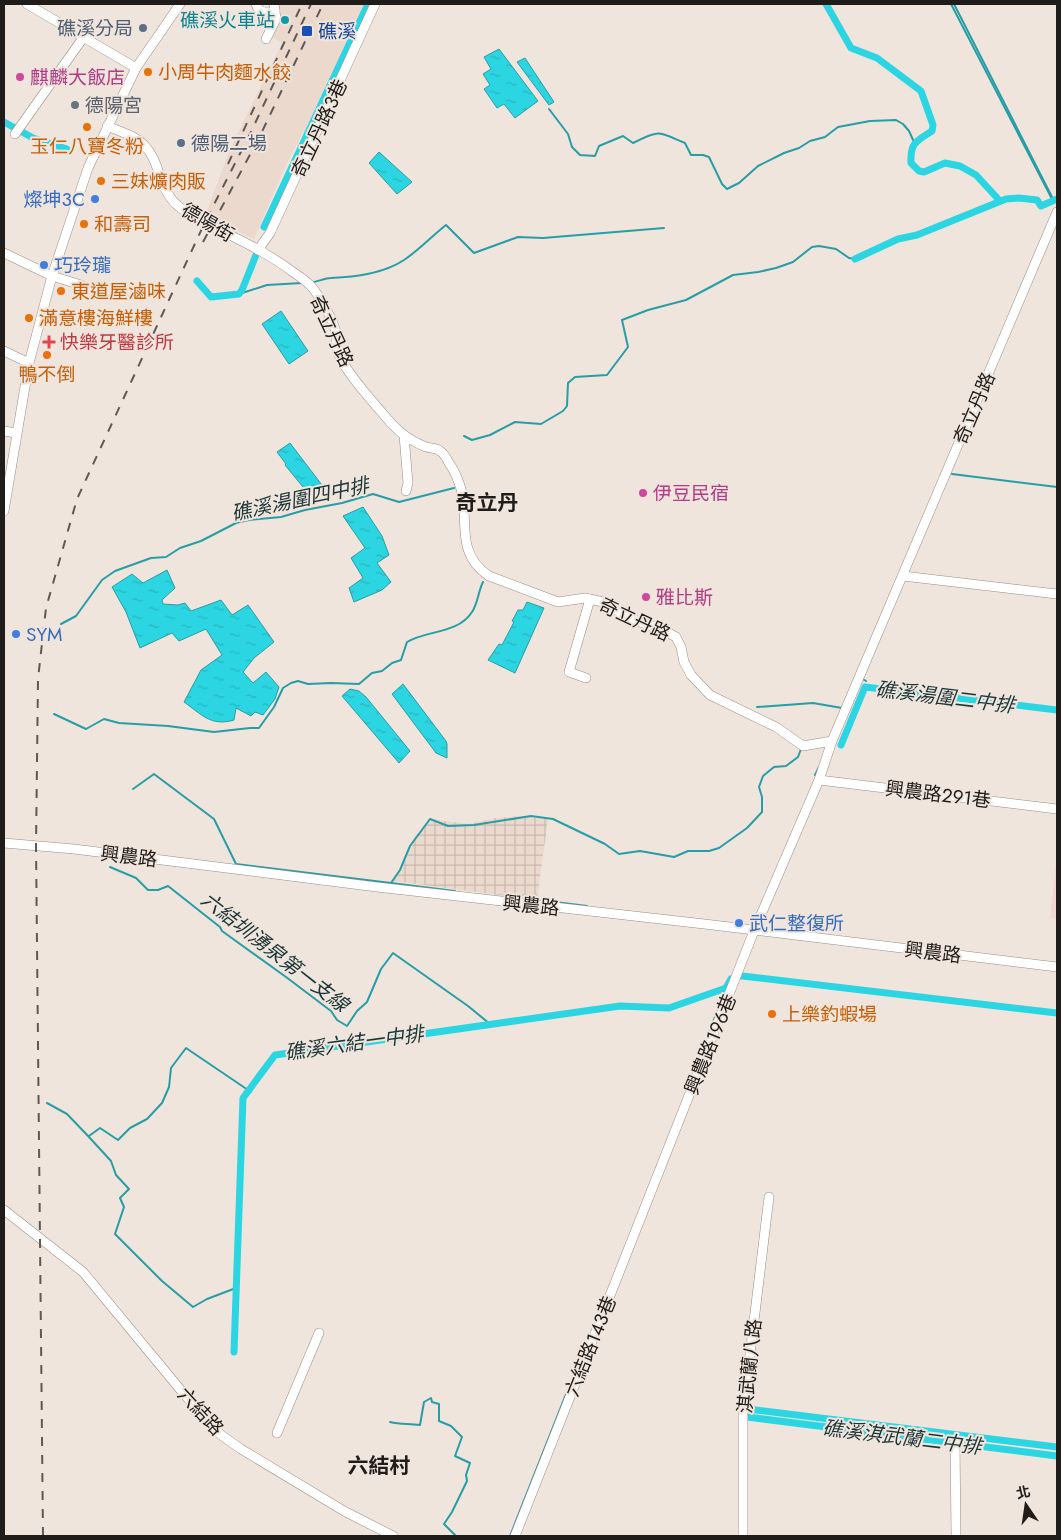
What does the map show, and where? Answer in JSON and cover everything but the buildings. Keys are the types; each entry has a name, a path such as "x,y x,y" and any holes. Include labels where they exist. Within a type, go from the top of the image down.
{"street":[{"path":"27,4 136,68"},
{"path":"4,512 29,363 52,276 88,168 136,68 180,4"},
{"path":"256,4 257,8 267,13 270,13 274,7"},
{"name":"奇立丹路3巷","path":"258,250 270,233 375,4"},
{"path":"266,39 276,19 274,7"},
{"path":"15,134 83,38"},
{"name":"德陽街","path":"107,126 135,138 144,145 153,158 167,194 179,207 258,250"},
{"name":"奇立丹路","path":"754,931 819,780 832,741 1057,212"},
{"name":"奇立丹路","path":"258,250 288,268 310,286 336,331 335,343 340,357 364,392 392,424 404,435 426,447 441,451 451,465 462,493 464,505 463,522 468,551 472,561 479,570 489,576 558,602 590,599 603,602 629,618 665,631 676,638 681,647 684,662 691,675 710,695 765,721 803,746 832,741"},
{"path":"4,253 52,276 81,285"},
{"path":"4,351 29,363"},
{"path":"4,431 16,433"},
{"path":"404,435 408,483 406,491"},
{"path":"903,576 1057,594"},
{"path":"586,678 569,672 590,599"},
{"name":"興農路291巷","path":"819,780 1057,809"},
{"name":"興農路","path":"4,843 83,850 423,893 1057,968"},
{"name":"興農路196巷","path":"665,1156 754,931"},
{"name":"六結路143巷","path":"515,1536 665,1156"},
{"name":"淇武蘭八路","path":"743,1536 743,1412 769,1197"},
{"name":"六結路","path":"4,1210 83,1272 201,1414 221,1435 336,1506 393,1536"},
{"path":"278,1432 319,1333"},
{"path":"955,1439 956,1536"}],"shaded area":[{"path":"279,4 365,4 319,103 286,165 254,239 205,216 230,149 282,43 271,37 279,19"},
{"path":"522,816 548,819 537,900 394,881 405,862 414,838 430,819 468,824 496,818"},
{"path":"1057,856 1057,919 1050,918"}],"water":[{"path":"499,49 538,101 515,118 504,104 497,108 484,89 490,85 483,74 491,69 484,57"},
{"path":"525,58 554,102 549,105 517,62"},
{"path":"379,152 412,182 397,194 369,163"},
{"path":"281,311 308,351 289,364 262,324"},
{"path":"290,443 325,489 312,498 285,465 277,452"},
{"path":"363,507 382,536 389,555 377,563 391,582 382,590 354,602 349,588 363,578 351,558 365,548 343,516"},
{"path":"167,570 175,588 162,600 163,604 178,605 185,603 191,611 221,600 232,615 248,605 274,642 254,658 243,672 253,683 266,672 279,687 275,699 263,715 255,712 251,716 236,708 234,720 219,722 201,715 184,702 201,670 222,655 206,629 179,641 172,633 140,648 126,612 112,587 132,574 143,583"},
{"path":"527,602 544,608 515,673 488,660 499,644 502,645 518,610 523,610"},
{"path":"403,684 446,741 447,758 436,753 392,694"},
{"path":"350,689 359,691 366,697 410,751 399,763 342,696"}],"waterway":[{"path":"264,227 368,4"},
{"path":"826,4 851,48 877,58 921,91 933,125 932,131 915,143 911,163 919,171 924,172 945,163 960,166 976,175 1000,201"},
{"path":"951,4 1054,201"},
{"path":"954,4 1054,201"},
{"path":"549,109 568,134 572,147 580,155 595,156 599,146 623,136 633,143 654,134 664,134 685,143 691,155 709,157 722,184 727,189 739,183 758,166 799,148 810,141 825,137 838,127 870,121 896,120 909,131 914,142"},
{"path":"4,122 33,138 67,149"},
{"path":"855,259 898,239 917,235 1006,199 1037,200 1041,206 1057,199"},
{"path":"312,282 328,278 369,274 387,269 410,256 446,225 474,253 518,237 543,238 664,228"},
{"path":"464,436 472,440 490,435 515,422 541,424 563,411 567,406 568,383 575,377 607,375 628,347 622,320 648,310 686,300 733,275 758,272 793,262 812,247 819,246 836,249 849,258 855,259"},
{"path":"197,281 211,297 239,294 256,255"},
{"path":"239,294 267,285 302,283"},
{"path":"952,474 1057,487"},
{"name":"礁溪湯圍四中排","path":"61,624 76,616 102,580 115,571 151,558 166,557 180,548 201,541 236,523 281,517 373,494 399,502 454,488"},
{"path":"54,714 86,729 104,719 119,723 168,726 214,732 259,728 274,707 283,688 291,683 298,681 308,684 359,684 372,673 382,671 392,663 401,660 407,642 459,624 474,609 483,582"},
{"path":"861,678 866,681"},
{"name":"礁溪湯圍二中排","path":"841,745 865,687 1057,710"},
{"path":"757,707 813,703 842,708"},
{"path":"133,789 154,774 214,819 236,864 391,883 400,870 410,846 430,819 448,826 474,825 531,816 553,819 605,844 619,854 640,851 674,857 688,851 709,851 719,848 747,828 762,812 762,797 759,787 763,776 774,767 786,766 798,757 801,749"},
{"path":"815,775 819,767"},
{"name":"六結圳湧泉第一支線","path":"110,867 136,878 148,890 158,890 168,886 220,927 222,931 331,1011 337,1020 347,1026 357,1011 367,1002 381,969 393,953 468,1006 490,1024"},
{"path":"391,883 455,891"},
{"path":"539,900 587,906"},
{"path":"742,976 1057,1013"},
{"name":"礁溪六結一中排","path":"234,1352 243,1098 275,1055 620,1006 669,1008 726,988 731,979"},
{"path":"694,1072 726,988"},
{"path":"89,1136 100,1128 118,1140 130,1128 147,1119 162,1103 169,1087 171,1068 186,1048 251,1092"},
{"path":"47,1103 67,1114 111,1161 116,1175 129,1189 120,1198 124,1207 115,1234 162,1281 193,1307 207,1299 236,1288"},
{"path":"510,1536 585,1346"},
{"path":"390,1422 420,1425 424,1402 431,1398 432,1402 439,1404 439,1421 451,1426 462,1437 455,1456 470,1463 466,1475 467,1481 444,1524 456,1536"},
{"path":"747,1409 1057,1447"},
{"name":"礁溪淇武蘭二中排","path":"747,1417 1057,1456"}],"railway":[{"path":"228,164 302,4"},
{"path":"43,1536 36,846 38,679 46,608 77,499 205,222 250,134 311,4"},
{"path":"203,242 259,138 323,4"}],"place":[{"name":"礁溪火車站","path":"285,20"},
{"name":"礁溪分局","path":"143,28"},
{"name":"礁溪","path":"307,31"},
{"name":"小周牛肉麵水餃","path":"148,72"},
{"name":"麒麟大飯店","path":"20,77"},
{"name":"德陽宮","path":"75,105"},
{"name":"玉仁八寶冬粉","path":"87,127"},
{"name":"德陽二場","path":"181,143"},
{"name":"三妹爌肉販","path":"101,181"},
{"name":"燦坤3C","path":"95,199"},
{"name":"和壽司","path":"84,224"},
{"name":"巧玲瓏","path":"44,265"},
{"name":"東道屋滷味","path":"61,291"},
{"name":"滿意樓海鮮樓","path":"29,318"},
{"name":"快樂牙醫診所","path":"49,342"},
{"name":"鴨不倒","path":"47,355"},
{"name":"伊豆民宿","path":"643,493"},
{"name":"雅比斯","path":"646,597"},
{"name":"SYM","path":"16,634"},
{"name":"武仁整復所","path":"739,923"},
{"name":"上樂釣蝦場","path":"772,1014"}],"district":[{"name":"奇立丹","path":"487,503"},
{"name":"六結村","path":"379,1466"}]}
